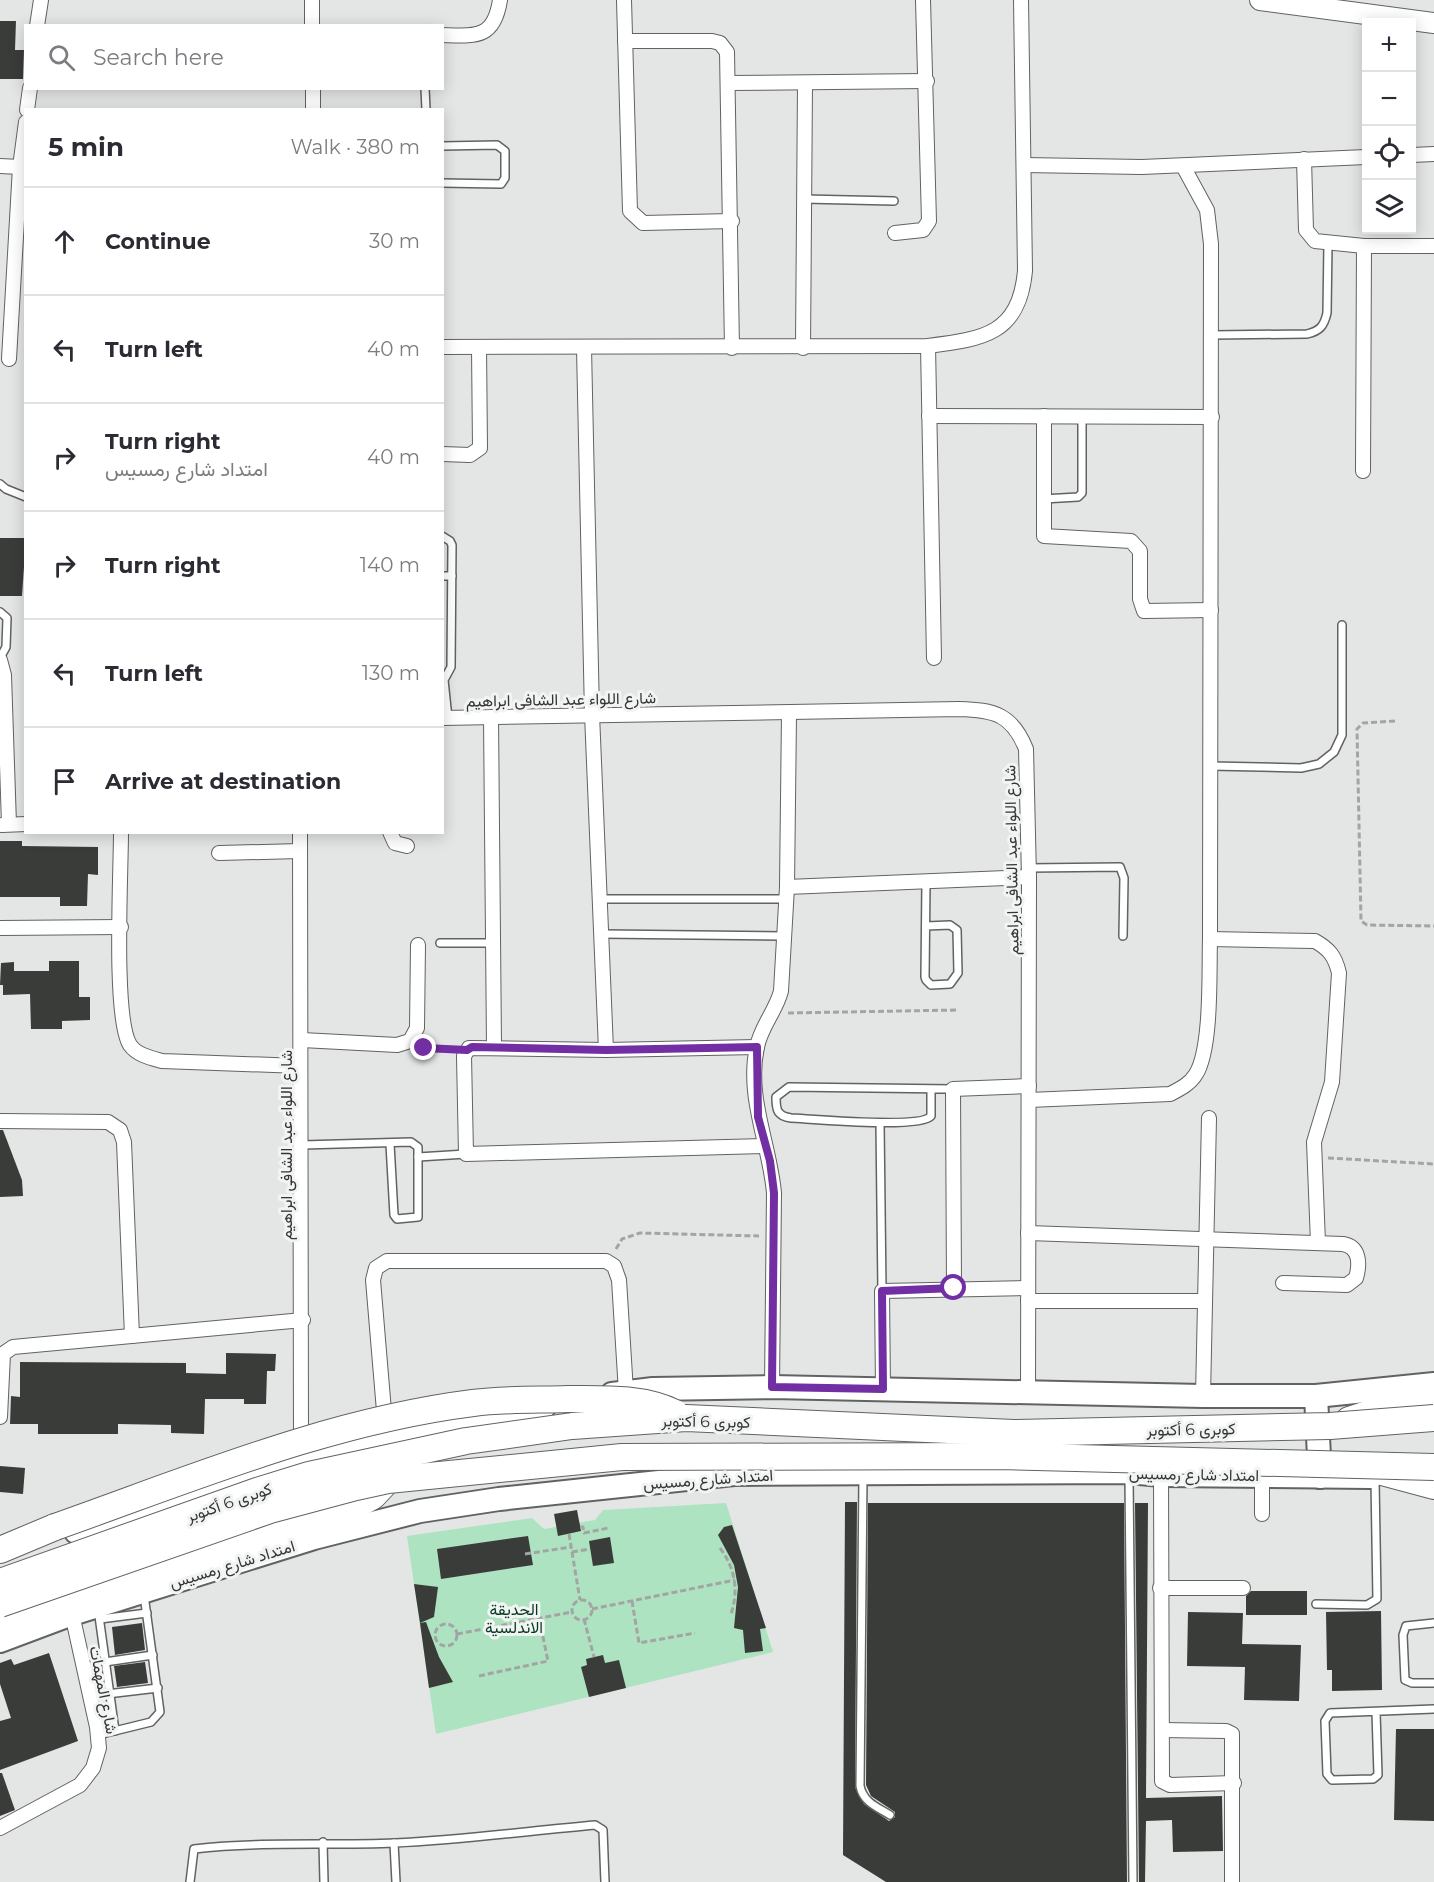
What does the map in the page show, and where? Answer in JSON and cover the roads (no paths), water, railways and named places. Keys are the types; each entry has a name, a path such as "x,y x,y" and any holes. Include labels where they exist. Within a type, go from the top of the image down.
{"highway":[{"path":"1330,1426 1434,1392"},
{"path":"0,1550 55,1527 284,1446 452,1406 521,1400 634,1401 666,1408 686,1419"},
{"name":"كوبرى 6 أكتوبر","path":"0,1582 257,1491 362,1462 465,1441 572,1426 686,1419 1014,1433 1330,1426 1434,1418"},
{"name":"كوبرى 6 أكتوبر","path":"0,1604 270,1510 388,1480 622,1457 998,1456 1365,1472 1433,1471"},
{"path":"0,1624 344,1512 373,1496 388,1480"}],"main road":[{"path":"1260,0 1434,23"},
{"path":"1324,8 1342,0"},
{"path":"0,1557 301,1458 387,1437 626,1392 653,1389 772,1387 1203,1396 1316,1396 1434,1384"},
{"path":"1316,1396 1320,1477"},
{"name":"امتداد شارع رمسيس","path":"0,1641 72,1614 99,1613 145,1602 314,1538 420,1511 499,1499 734,1474 1129,1473 1320,1477 1365,1472 1409,1485 1434,1498"}],"street":[{"path":"38,24 41,0"},
{"path":"312,0 312,24"},
{"path":"444,35 483,34 498,16 500,0"},
{"path":"624,0 630,211 643,223 732,221"},
{"path":"895,233 923,230 929,221 927,81 923,0"},
{"path":"444,346 803,348 928,346 977,337 998,329 1013,315 1023,294 1025,271 1021,0"},
{"path":"625,41 720,43 727,52 732,221 732,348"},
{"path":"728,83 927,81"},
{"path":"803,348 805,84"},
{"path":"27,108 30,90"},
{"path":"312,90 313,108"},
{"path":"9,359 5,326 24,137"},
{"path":"1416,155 1434,154"},
{"path":"1024,165 1184,166 1362,157"},
{"path":"1304,159 1306,230 1315,241 1365,246 1434,246"},
{"path":"0,166 20,167"},
{"path":"954,1288 952,1089 1029,1093 1170,1094 1184,1086 1195,1075 1205,1045 1210,939 1212,335 1210,226 1199,191 1184,166"},
{"path":"1363,471 1365,246"},
{"path":"928,346 934,658"},
{"path":"444,454 470,455 480,448 479,347"},
{"path":"584,348 592,714 606,1050"},
{"path":"929,416 1212,417"},
{"path":"1044,416 1043,532 1047,537 1125,540 1138,545 1140,599 1144,610 1211,610"},
{"path":"0,659 4,675 4,825 24,824"},
{"name":"شارع اللواء عبد الشافى ابراهيم","path":"445,718 592,714 789,714 983,710 1001,716 1018,729 1026,749 1029,872 1028,1392"},
{"path":"772,1387 775,1236 772,1170 758,1117 757,1047 781,992 787,893 789,714"},
{"path":"491,717 494,1047"},
{"path":"121,834 120,1003 124,1032 131,1047 146,1057 162,1061 300,1066"},
{"name":"شارع اللواء عبد الشافى ابراهيم","path":"300,834 303,1320 301,1458"},
{"path":"391,834 395,843 407,846"},
{"path":"219,853 300,851"},
{"path":"787,893 1029,872"},
{"path":"0,928 121,927"},
{"path":"1210,939 1315,941 1327,948 1336,959 1339,973 1332,1082 1316,1130 1314,1158 1318,1244"},
{"path":"302,1040 397,1045 410,1041 417,1028 418,945"},
{"path":"757,1047 606,1050 472,1047 464,1056 466,1154 765,1146"},
{"path":"1203,1396 1204,1239 1209,1118"},
{"path":"0,1121 108,1122 120,1130 124,1142 132,1336"},
{"path":"1029,1233 1342,1244 1352,1248 1358,1262 1356,1278 1352,1282 1341,1285 1283,1283"},
{"path":"387,1437 373,1280 376,1268 381,1263 598,1260 614,1266 619,1280 626,1392"},
{"path":"883,1389 882,1291 954,1288 1028,1295 1204,1301"},
{"path":"0,1417 2,1360 7,1349 303,1320"},
{"path":"1161,1475 1164,1783 1234,1784"},
{"path":"1262,1476 1262,1514"},
{"path":"1161,1588 1243,1588"},
{"name":"شارع المهمات","path":"0,1828 80,1785 93,1768 99,1748 98,1735 72,1614"},
{"path":"1162,1730 1230,1732 1234,1741 1232,1882"}],"lane":[{"path":"425,90 426,108"},
{"path":"444,146 497,145 505,151 505,178 501,183 444,183"},
{"path":"804,199 894,201"},
{"path":"1212,335 1307,334 1317,331 1324,324 1327,313 1328,244"},
{"path":"1043,499 1081,496 1082,416"},
{"path":"0,484 24,496"},
{"path":"444,537 452,545 451,667 444,673 445,718"},
{"path":"444,576 452,576"},
{"path":"0,612 7,618 6,647 0,659"},
{"path":"1211,766 1301,768 1319,764 1334,752 1342,735 1342,625"},
{"path":"1029,872 1120,867 1124,879 1123,936"},
{"path":"926,881 926,926 926,980 931,985 950,984 958,973 957,930 950,925 926,926"},
{"path":"601,899 787,893"},
{"path":"602,934 783,936"},
{"path":"440,943 494,943"},
{"path":"931,1090 931,1116 928,1120 880,1123 785,1117 776,1110 776,1097 789,1087 952,1089"},
{"path":"880,1123 882,1291"},
{"path":"302,1145 390,1144 415,1144 418,1147 420,1214 416,1217 398,1219 394,1215 390,1144"},
{"path":"418,1157 466,1154"},
{"path":"1316,1604 1367,1605 1377,1599 1365,1472"},
{"path":"863,1473 860,1786 861,1793 869,1803 890,1815"},
{"path":"1129,1473 1133,1882"},
{"path":"98,1735 151,1722 156,1718 160,1706 145,1602"},
{"path":"99,1613 115,1731"},
{"path":"1434,1623 1411,1624 1406,1626 1403,1635 1405,1680 1412,1683 1434,1683"},
{"path":"105,1662 153,1655"},
{"path":"90,1696 158,1688"},
{"path":"1376,1713 1378,1775 1373,1779 1332,1780 1327,1774 1327,1715 1434,1709"},
{"path":"190,1882 194,1849 227,1845 323,1842 394,1843 595,1825 603,1830 605,1882"},
{"path":"323,1842 324,1882"},
{"path":"394,1843 396,1882"}],"park label":[{"name":"الحديقة الاندلسية","path":"514,1618"}]}
